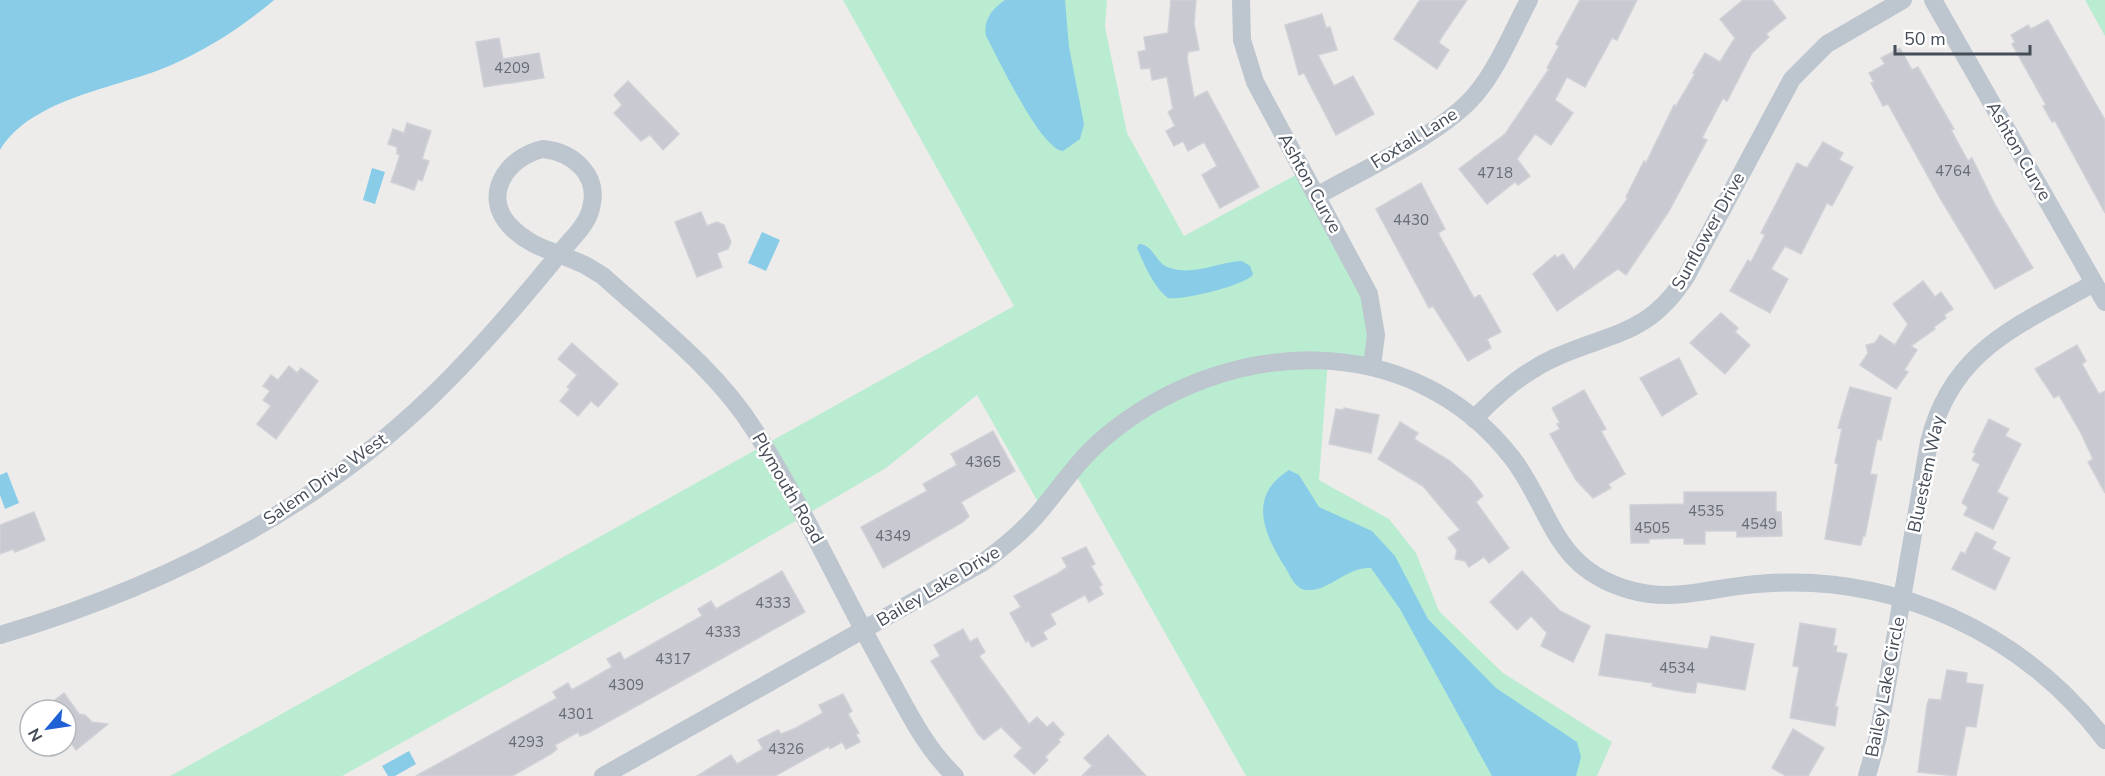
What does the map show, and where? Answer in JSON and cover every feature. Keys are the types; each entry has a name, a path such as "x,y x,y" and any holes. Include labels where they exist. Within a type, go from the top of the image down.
{"street":[{"name":"Ashton Curve","path":"1241,0 1242,40 1250,72 1369,294 1376,335 1372,366"},
{"name":"Foxtail Lane","path":"1317,196 1440,126 1461,110 1490,75 1529,0"},
{"name":"Sunflower Drive","path":"1474,419 1498,394 1530,370 1568,352 1625,333 1647,320 1668,302 1687,275 1792,79 1827,44 1903,0"},
{"name":"Ashton Curve","path":"1933,0 2105,302"},
{"name":"Salem Drive West","path":"0,634 71,613 147,583 235,540 306,497 393,431 434,394 483,344 559,254 585,223 591,209 593,194 590,179 582,166 571,156 557,150 543,149 529,152 516,159 506,170 498,197 501,212 518,234 531,243 559,254"},
{"name":"Plymouth Road","path":"559,254 603,276 726,390 764,445 828,559 863,630 921,734 955,776"},
{"name":"Bluestem Way","path":"1902,597 1929,442 1938,411 1951,386 1969,363 1991,343 2094,283"},
{"name":"Bailey Lake Drive","path":"603,776 996,553 1032,520 1073,470 1098,444 1168,396 1210,378 1273,363 1328,360 1372,366 1428,387 1474,419 1502,446 1520,470 1561,543 1585,566 1616,585 1630,590 1667,596 1686,596 1758,583 1814,583 1854,587 1902,597 1963,622 2020,656 2068,697 2105,740"},
{"name":"Bailey Lake Circle","path":"1867,776 1878,737 1902,597"}],"green space":[{"path":"843,0 1107,0 1105,27 1127,133 1184,236 1303,171 1365,284 1372,366 1328,360 1319,480 1389,519 1416,553 1439,611 1503,673 1612,742 1597,776 1246,776 1073,470 1042,509 977,395 886,468 720,565 342,776 170,776 1014,306"},
{"path":"2085,0 2105,0 2105,36"}],"water":[{"path":"0,0 274,0 224,37 169,66 77,97 32,118 14,132 0,150"},
{"path":"1005,0 1065,0 1069,47 1084,124 1080,139 1063,151 1054,147 1043,136 1032,120 986,36 987,20 996,7"},
{"path":"372,168 385,172 375,204 363,200"},
{"path":"762,232 780,240 766,271 748,263"},
{"path":"1139,244 1151,250 1163,265 1177,270 1196,270 1242,261 1250,266 1253,274 1239,283 1213,291 1168,298 1150,275 1137,248"},
{"path":"1289,470 1299,475 1319,507 1372,531 1395,556 1428,619 1496,688 1577,742 1581,757 1576,776 1492,776 1400,609 1371,568 1354,571 1314,590 1302,589 1296,584 1271,542 1263,516 1268,491 1276,480"},
{"path":"7,472 19,503 5,509 0,495 0,475"},
{"path":"409,751 416,764 395,776 388,776 382,766"}],"building":[{"path":"1171,0 1196,0 1194,24 1199,50 1188,52 1187,58 1194,98 1207,91 1259,187 1220,208 1202,175 1217,166 1204,142 1188,151 1183,141 1174,146 1166,131 1175,126 1168,112 1173,109 1167,77 1152,80 1150,68 1141,69 1138,52 1146,50 1144,37 1168,33"},
{"path":"1420,0 1467,0 1441,38 1439,43 1449,50 1437,69 1394,39"},
{"path":"1580,0 1637,0 1617,40 1612,38 1585,87 1567,77 1555,100 1573,113 1551,145 1535,134 1517,159 1530,176 1518,185 1515,182 1487,204 1459,169 1505,134 1549,69 1547,68 1559,46 1556,44"},
{"path":"1743,0 1772,0 1786,18 1766,34 1769,37 1752,53 1727,101 1723,98 1702,138 1707,140 1669,211 1626,275 1618,269 1557,311 1533,274 1555,255 1557,258 1563,254 1574,270 1597,241 1628,198 1626,197 1644,161 1646,163 1674,105 1676,106 1705,53 1720,62 1735,38 1720,19"},
{"path":"1322,14 1326,28 1330,27 1337,50 1318,55 1334,86 1353,76 1374,114 1336,135 1304,73 1299,75 1285,25"},
{"path":"2048,20 2105,120 2105,213 2055,121 2052,122 2043,106 2046,105 2012,44 2015,42 2011,35 2028,25 2031,29"},
{"path":"499,38 503,59 539,53 544,78 484,87 476,42"},
{"path":"1900,48 1912,70 1918,67 1954,129 1951,130 1968,161 1972,158 1995,205 2033,268 1995,289 1940,198 1888,104 1883,106 1871,83 1874,82 1869,73 1885,64 1881,58"},
{"path":"628,81 679,134 663,150 650,135 641,141 614,113 622,105 614,95"},
{"path":"407,123 431,131 422,159 429,161 422,181 418,179 414,190 391,182 400,155 397,154 397,147 388,144 393,129 404,133"},
{"path":"1823,142 1843,153 1839,160 1853,167 1832,206 1827,203 1801,254 1785,246 1771,269 1788,279 1770,313 1730,291 1748,260 1751,262 1765,235 1761,233 1797,163 1807,168"},
{"path":"1421,183 1445,229 1438,233 1474,298 1480,295 1501,332 1487,339 1491,348 1468,361 1433,306 1429,308 1376,209"},
{"path":"701,212 707,226 717,222 724,225 731,242 728,249 717,253 722,267 697,277 675,222"},
{"path":"1923,281 1935,297 1941,292 1953,309 1944,315 1946,318 1934,327 1935,329 1911,346 1917,350 1904,370 1908,372 1896,389 1860,365 1868,353 1866,345 1875,343 1880,335 1895,345 1908,324 1893,304"},
{"path":"1721,313 1738,328 1735,332 1750,345 1725,374 1690,343"},
{"path":"572,343 618,384 598,407 591,401 578,416 560,401 570,389 567,387 577,375 558,359"},
{"path":"2077,345 2086,361 2082,364 2099,394 2105,391 2105,493 2088,462 2093,459 2080,431 2059,395 2054,398 2035,369"},
{"path":"1679,358 1697,394 1662,416 1640,378"},
{"path":"289,366 297,373 301,368 318,381 276,439 257,424 271,406 263,400 270,391 263,386 271,375 278,380"},
{"path":"1850,387 1891,398 1881,440 1877,439 1870,474 1877,475 1865,536 1863,536 1861,545 1825,539 1838,464 1835,463 1842,429 1838,428"},
{"path":"1584,390 1606,429 1601,431 1625,474 1608,484 1611,488 1593,498 1576,480 1550,434 1560,429 1557,424 1560,423 1552,408"},
{"path":"1344,408 1379,415 1371,453 1329,444 1336,409 1344,410"},
{"path":"1989,419 2009,429 2005,436 2021,444 1997,492 2008,498 1993,529 1964,515 1968,507 1962,503 1980,464 1972,460 1976,453 1973,452"},
{"path":"1400,422 1418,433 1414,439 1450,461 1471,480 1483,496 1476,502 1509,548 1489,563 1484,557 1469,567 1465,561 1455,559 1457,550 1448,538 1460,530 1423,486 1378,459"},
{"path":"993,431 1015,471 961,502 969,516 963,522 883,568 861,527 927,491 923,484 957,465 951,454"},
{"path":"1684,492 1776,492 1776,512 1781,512 1782,536 1737,537 1737,531 1705,531 1705,544 1684,544 1684,538 1649,539 1649,543 1631,543 1630,505 1684,504"},
{"path":"34,512 45,540 15,552 13,549 0,554 0,525"},
{"path":"1976,532 1996,542 1992,549 2010,558 1995,590 1952,569 1961,552 1965,554"},
{"path":"1086,547 1095,564 1091,566 1102,585 1099,587 1103,594 1089,602 1085,595 1050,614 1056,624 1043,632 1047,639 1032,647 1028,640 1026,642 1010,613 1021,607 1014,596 1057,574 1067,567 1062,558"},
{"path":"782,571 805,612 588,733 580,736 578,732 555,745 557,749 551,754 512,776 416,776 557,698 553,692 568,683 572,690 612,667 607,659 620,652 624,660 702,616 698,609 711,601 716,609"},
{"path":"1522,571 1560,611 1590,626 1573,662 1541,646 1547,633 1531,616 1517,630 1490,602"},
{"path":"1800,623 1836,629 1833,646 1837,646 1836,652 1847,654 1835,707 1838,707 1835,726 1790,718 1799,667 1793,666"},
{"path":"963,629 970,642 977,638 985,652 979,656 1029,724 1037,717 1047,727 1053,722 1064,734 1058,740 1060,742 1045,757 1048,760 1034,774 1014,756 1022,748 1001,727 984,740 978,734 931,661 940,656 934,645"},
{"path":"1606,634 1708,649 1711,636 1754,644 1745,690 1697,682 1695,693 1684,692 1652,686 1653,683 1599,675"},
{"path":"1947,670 1967,673 1966,683 1983,685 1976,727 1966,726 1956,776 1918,772 1927,705 1929,699 1941,700"},
{"path":"64,693 68,698 58,698"},
{"path":"843,694 852,711 848,714 859,733 856,734 860,742 846,749 842,742 830,749 829,746 775,776 697,776 731,755 737,764 763,749 758,740 778,730 781,734 796,728 823,713 819,705"},
{"path":"78,713 85,715 92,722 108,724 78,748"},
{"path":"1793,729 1824,748 1808,776 1786,776 1772,768"},
{"path":"1108,735 1146,776 1082,776 1092,766 1084,758"}]}
